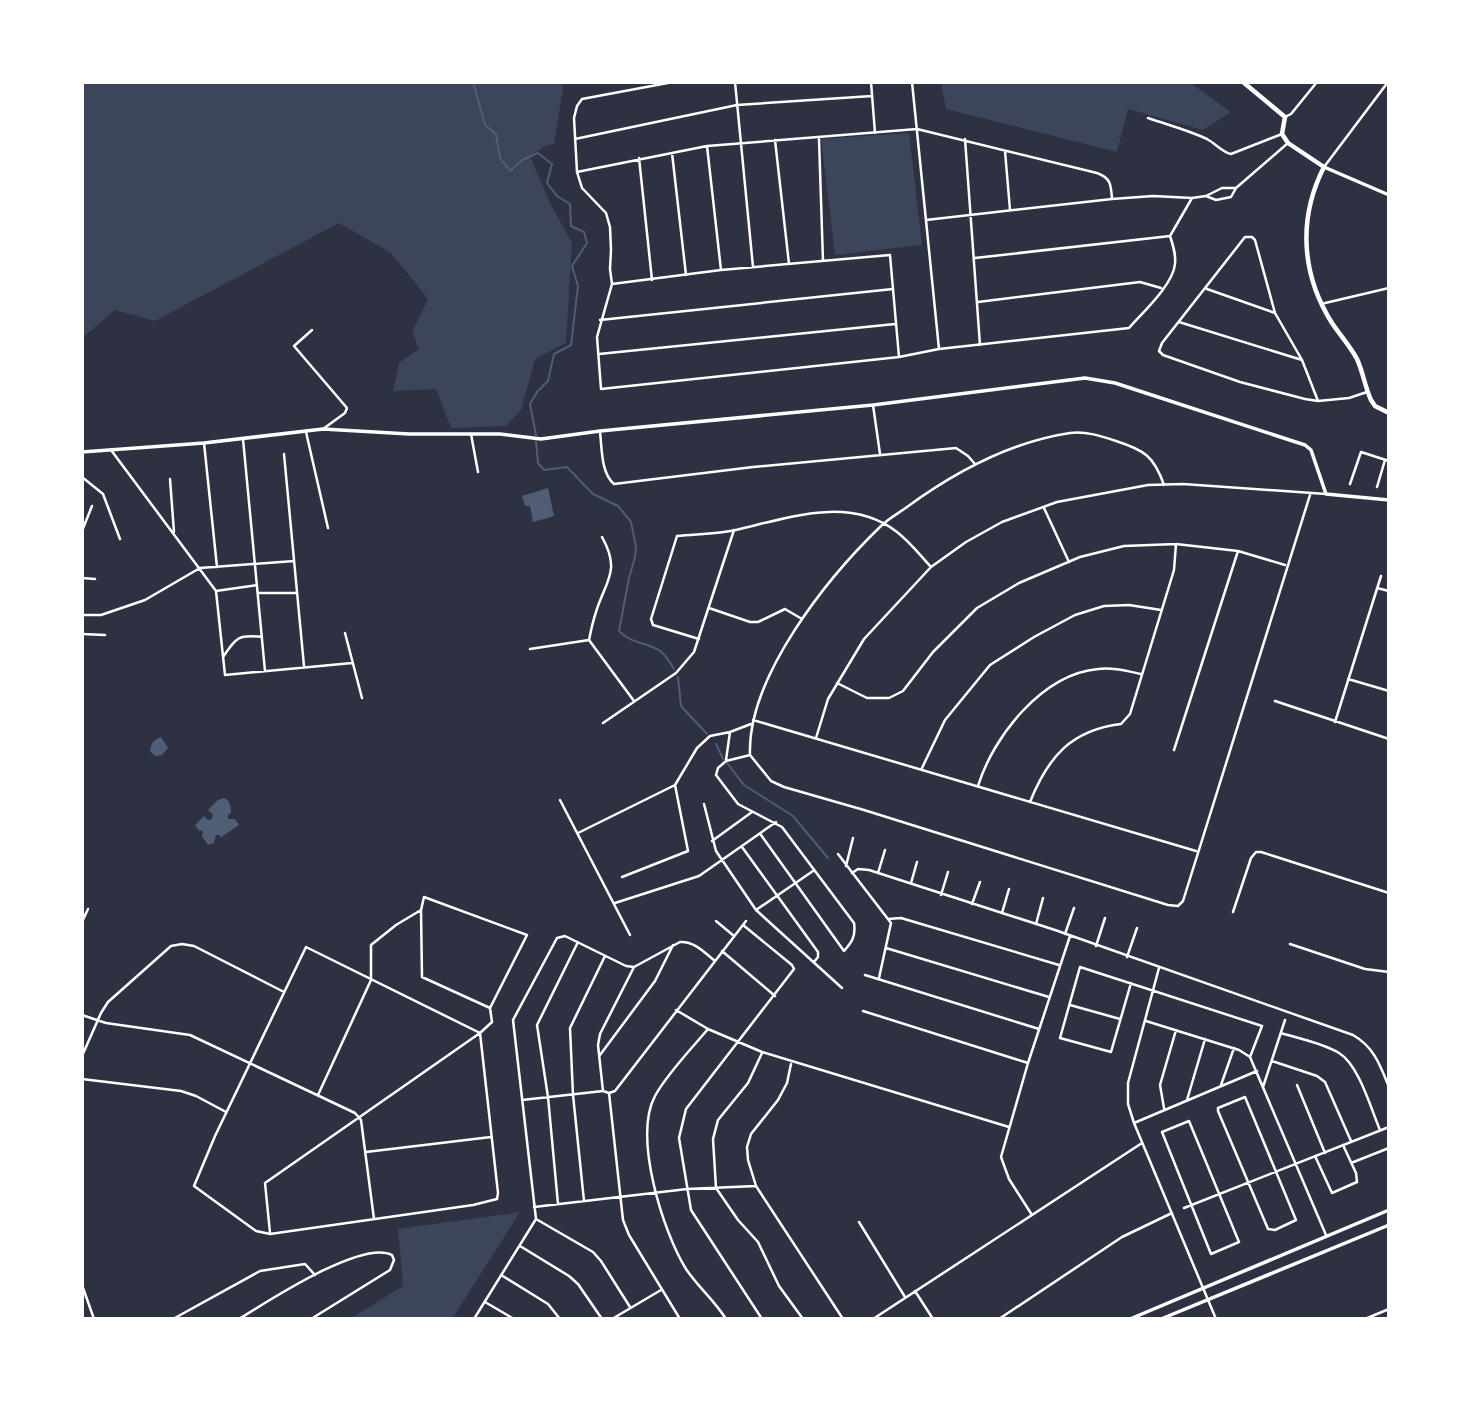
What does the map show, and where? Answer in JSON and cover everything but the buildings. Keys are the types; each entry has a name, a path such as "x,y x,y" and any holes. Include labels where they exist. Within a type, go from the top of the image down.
{"main road":[{"path":"1243,82 1285,117 1282,134 1288,143 1324,167 1312,194 1306,231 1310,271 1321,304 1356,357 1367,392 1375,406 1389,413"}],"street":[{"path":"673,82 582,99 576,106 577,172 582,188 606,213 610,227 612,284 597,337 601,389 899,357 939,349 1129,328 1163,289 1175,266 1175,251 1170,236 1192,198"},
{"path":"735,82 753,268"},
{"path":"871,82 875,133"},
{"path":"912,82 939,349"},
{"path":"1285,117 1291,114 1317,82"},
{"path":"1388,82 1324,167 1389,195"},
{"path":"575,139 737,105 872,96"},
{"path":"1148,118 1201,137 1231,154 1282,134"},
{"path":"577,172 707,146 916,128 1105,176 1110,182 1112,199"},
{"path":"819,138 823,261"},
{"path":"965,139 980,345"},
{"path":"775,140 789,264"},
{"path":"1206,196 1216,200 1231,197 1236,188 1288,143"},
{"path":"707,146 721,270"},
{"path":"1004,149 1010,210"},
{"path":"672,153 686,275"},
{"path":"639,158 652,280"},
{"path":"926,220 1112,199 1153,196 1192,198 1206,196 1213,191 1236,188"},
{"path":"975,258 1170,236"},
{"path":"1318,401 1302,360 1275,313 1252,237 1245,237 1207,289 1162,343 1159,351 1163,355 1289,396 1318,401 1349,398 1367,392"},
{"path":"612,284 721,270 890,255 899,357"},
{"path":"978,302 1140,282 1163,289"},
{"path":"1321,304 1389,288"},
{"path":"600,320 893,289"},
{"path":"1207,289 1275,313"},
{"path":"1179,322 1302,360"},
{"path":"599,354 896,324"},
{"path":"312,330 294,346 347,408 323,429"},
{"path":"82,452 204,443 323,429 541,439 873,405 1057,380 1098,379 1305,445 1311,450 1326,494"},
{"path":"873,405 881,455"},
{"path":"306,431 328,528"},
{"path":"600,431 605,470 614,484 753,467 956,448 975,464"},
{"path":"1164,485 1158,468 1143,452 1087,433 1071,433 1013,447 975,464 921,497 883,524 815,599 770,677 752,722 750,755 771,781 783,787 1178,906 1183,901 1310,495"},
{"path":"471,434 478,472"},
{"path":"243,439 265,671"},
{"path":"204,443 217,567"},
{"path":"111,450 216,591 225,676 352,663"},
{"path":"1350,484 1361,452 1387,460 1377,487"},
{"path":"284,454 304,666"},
{"path":"82,477 103,494 120,539"},
{"path":"170,479 174,532"},
{"path":"816,738 828,699 864,639 930,567 966,542 1002,522 1043,506 1148,485 1389,500"},
{"path":"82,531 92,506"},
{"path":"1043,506 1069,562"},
{"path":"699,639 653,625 651,619 677,536 734,530 781,517 836,512 864,516 883,524 910,544 930,567"},
{"path":"603,723 676,673 694,652 734,530"},
{"path":"602,537 612,558 611,576 595,612 589,640 634,701"},
{"path":"837,683 867,698 889,698 903,691 933,652 977,608 1019,583 1069,562 1124,546 1175,544 1238,551 1287,565"},
{"path":"1030,802 1045,771 1058,754 1080,734 1101,726 1121,724 1129,714 1174,570 1175,544"},
{"path":"1174,750 1238,551"},
{"path":"82,615 101,615 145,600 200,568 294,561"},
{"path":"1335,722 1381,576"},
{"path":"82,578 95,579"},
{"path":"216,591 257,585"},
{"path":"1377,588 1389,592"},
{"path":"258,593 297,593"},
{"path":"922,768 945,720 990,665 1075,615 1104,606 1129,605 1162,610"},
{"path":"709,608 750,622 758,622 785,609 802,619"},
{"path":"345,633 362,698"},
{"path":"82,634 105,635"},
{"path":"223,657 234,640 246,635 262,638"},
{"path":"530,649 589,640"},
{"path":"978,786 998,741 1030,704 1062,679 1096,668 1141,674"},
{"path":"1348,680 1389,691"},
{"path":"1275,701 1389,739"},
{"path":"578,833 675,785 697,748 710,736 730,732 752,722 922,768 1197,851"},
{"path":"726,761 730,732"},
{"path":"750,755 726,761 718,768 716,775 738,804 782,827 854,923 853,940 844,951 761,835"},
{"path":"622,877 688,851 675,785"},
{"path":"560,800 631,935"},
{"path":"704,804 712,841 722,861 756,910 842,988"},
{"path":"712,841 752,812"},
{"path":"615,903 699,876 776,822"},
{"path":"845,866 853,838"},
{"path":"742,847 818,953 814,962"},
{"path":"878,873 885,850"},
{"path":"1233,912 1251,858 1256,852 1389,893"},
{"path":"838,854 888,919 891,930 879,979"},
{"path":"911,884 917,862"},
{"path":"852,873 858,869 878,873 1002,913 1353,1035 1363,1041 1375,1055 1389,1087"},
{"path":"756,910 813,871"},
{"path":"940,895 948,872"},
{"path":"972,904 980,882"},
{"path":"1002,913 1009,889"},
{"path":"270,1234 265,1183 492,1022 490,1008 527,934 424,897 421,910 422,976 490,1008"},
{"path":"1035,924 1042,898"},
{"path":"1032,1215 1002,1164 1002,1151 1074,908"},
{"path":"82,922 88,909"},
{"path":"318,1095 371,980 371,945 421,910"},
{"path":"888,919 901,918 1059,965"},
{"path":"1096,946 1105,918"},
{"path":"716,921 734,936"},
{"path":"522,1100 615,1091 744,923 792,965 794,970 775,996 686,1109 679,1138 691,1210 762,1319"},
{"path":"1127,957 1137,928"},
{"path":"474,1319 536,1219 513,1020 557,939 565,936 634,967"},
{"path":"603,1091 598,1045 603,1026 634,967 673,944 688,941 715,961"},
{"path":"558,1204 548,1097 537,1025 578,942"},
{"path":"82,1056 108,1002 171,946 182,944 216,956 284,992"},
{"path":"600,1056 655,981 673,944"},
{"path":"1290,944 1366,969 1389,972"},
{"path":"306,947 480,1032 498,1193 496,1199 473,1205 270,1234 256,1231 194,1186 226,1112 306,947"},
{"path":"886,948 1049,997"},
{"path":"722,951 775,996"},
{"path":"583,1201 570,1028 605,956"},
{"path":"1131,984 1111,1052 1060,1038 1080,967 1262,1026 1250,1057"},
{"path":"1160,968 1127,1090 1128,1104 1216,1319"},
{"path":"865,975 1039,1029"},
{"path":"1070,1005 1121,1019"},
{"path":"676,1010 708,1029 762,1052 1009,1127"},
{"path":"863,1011 1028,1063"},
{"path":"82,1015 97,1021 181,1032 250,1061 359,1116"},
{"path":"1263,1087 1285,1020"},
{"path":"1146,1021 1234,1048 1250,1057 1326,1237"},
{"path":"708,1029 656,1094 649,1110 647,1131 655,1192 668,1233 684,1266 714,1300 726,1319"},
{"path":"1165,1110 1160,1085 1176,1030"},
{"path":"1281,1033 1333,1049 1346,1058 1355,1072 1380,1130"},
{"path":"1187,1100 1205,1039"},
{"path":"1221,1086 1234,1048"},
{"path":"762,1052 748,1083 718,1120 713,1139 716,1188 738,1220 758,1242 779,1286 803,1319"},
{"path":"1272,1061 1317,1076 1325,1082 1352,1142"},
{"path":"791,1062 778,1100 751,1134 747,1147 748,1160 756,1186 843,1319"},
{"path":"1134,1123 1257,1070"},
{"path":"82,1079 181,1091 226,1112"},
{"path":"1297,1085 1325,1153"},
{"path":"609,1093 623,1220 629,1236 680,1319"},
{"path":"1245,1097 1275,1172 1296,1220 1275,1230 1268,1229 1218,1108 1245,1097"},
{"path":"359,1116 374,1219"},
{"path":"1189,1121 1239,1242 1211,1254 1191,1205 1162,1132 1189,1121"},
{"path":"1184,1208 1389,1127"},
{"path":"366,1152 492,1137"},
{"path":"873,1319 1142,1143"},
{"path":"1315,1156 1332,1193 1357,1182 1343,1145"},
{"path":"1351,1163 1389,1148"},
{"path":"534,1207 655,1192 756,1186"},
{"path":"1130,1319 1389,1210"},
{"path":"999,1319 1122,1237 1171,1213"},
{"path":"536,1219 593,1252 630,1307"},
{"path":"859,1222 906,1297"},
{"path":"1161,1319 1389,1226"},
{"path":"520,1246 578,1284 602,1319"},
{"path":"239,1319 316,1275 356,1256 380,1252 392,1255 394,1259 390,1270 311,1319"},
{"path":"173,1319 270,1268 304,1264 316,1275"},
{"path":"501,1275 548,1304 560,1319"},
{"path":"82,1284 94,1319"},
{"path":"612,1319 661,1290"},
{"path":"915,1291 933,1319"},
{"path":"485,1302 514,1319"},
{"path":"1365,1319 1389,1309"}],"shaded area":[{"path":"82,82 564,82 554,144 547,145 530,156 551,205 572,243 566,343 535,359 521,410 506,426 451,428 436,389 393,391 399,363 419,349 412,332 428,299 391,253 339,223 155,321 115,310 82,338"},
{"path":"941,82 1189,82 1231,112 1203,130 1128,109 1117,152 946,109"},
{"path":"909,133 922,245 835,255 821,139"},
{"path":"548,488 554,516 533,522 530,506 525,506 522,496"},
{"path":"161,737 168,748 162,755 155,756 150,751 151,745"},
{"path":"224,798 230,806 228,819 235,819 239,825 220,838 220,835 216,835 214,843 208,845 202,836 203,832 195,825 204,816 208,820 212,819 213,815 208,810"},
{"path":"520,1212 452,1319 350,1319 403,1286 398,1229"}],"waterway":[{"path":"473,82 485,125 496,134 500,158 510,171 522,160 538,153 552,164 547,183 557,196 570,204 571,226 584,232 587,243 572,266 578,286 571,345 554,354 548,381 530,404 536,435"},
{"path":"536,441 538,463 544,470 567,467 593,494 618,506 631,522 636,547 635,557 619,631 660,651 674,669"},
{"path":"678,677 681,706 707,734"},
{"path":"716,744 723,759"},
{"path":"727,763 744,785 793,816 828,858"}]}
